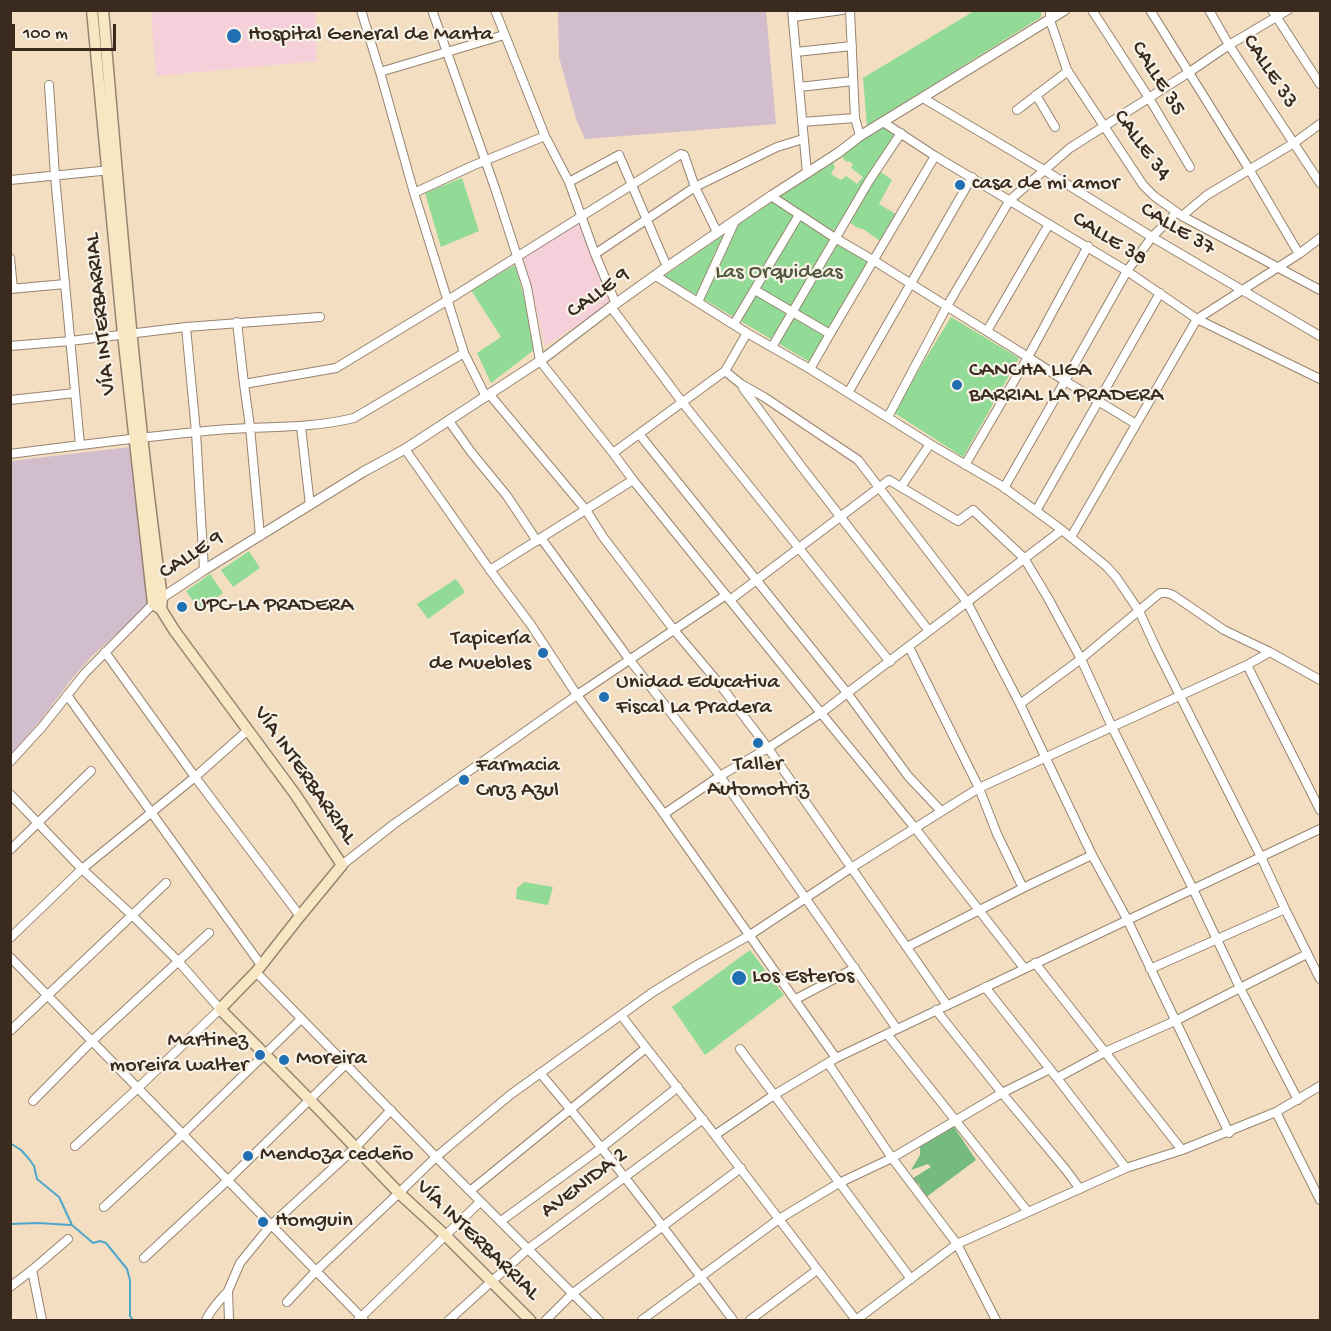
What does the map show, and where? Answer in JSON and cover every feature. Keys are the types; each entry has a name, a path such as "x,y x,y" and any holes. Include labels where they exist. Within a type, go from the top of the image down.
{"main road":[{"name":"VÍA INTERBARRIAL","path":"92,10 112,170 139,437 159,604 174,630 295,794 342,865 259,969 220,1009 399,1193 446,1236 530,1320"},
{"name":"VÍA INTERBARRIAL","path":"103,10 112,170"}],"street":[{"path":"361,10 414,193 464,353 488,396 586,510 603,537 674,630 717,681 768,748 947,1005"},
{"path":"432,10 486,160 527,287 540,361 633,480 915,828 1024,968"},
{"path":"495,10 545,136 569,182 614,306 682,402 890,662"},
{"path":"807,172 792,14 842,10"},
{"path":"850,10 855,118 860,136"},
{"name":"CALLE 9","path":"159,604 204,570 405,449 488,396 540,361 735,219 838,153 860,136 1050,15 1065,10"},
{"name":"CALLE 35","path":"1092,10 1190,166"},
{"path":"1150,10 1299,254"},
{"name":"CALLE 33","path":"1209,10 1229,45 1320,183"},
{"path":"888,417 947,306 1010,200 1070,148 1188,73 1274,14 1288,10"},
{"path":"1274,14 1320,84"},
{"name":"CALLE 34","path":"1050,15 1068,71 1143,185 1179,215 1320,290"},
{"path":"380,72 504,35"},
{"path":"796,52 852,46"},
{"path":"1017,110 1068,71"},
{"path":"799,87 854,81"},
{"path":"49,85 55,176 80,445"},
{"path":"1036,95 1055,127"},
{"name":"CALLE 37","path":"923,98 1320,336"},
{"path":"802,122 855,118"},
{"name":"CALLE 38","path":"883,122 935,156 1089,246 1197,319 1319,376"},
{"path":"1004,488 1127,271 1152,237 1207,195 1294,143 1320,124"},
{"path":"772,347 868,181 901,133"},
{"path":"414,193 545,136"},
{"path":"595,254 695,187 777,147 803,139"},
{"path":"244,384 336,368 681,154 684,155 695,187 717,232"},
{"path":"569,182 619,155 667,267"},
{"path":"810,369 935,156"},
{"path":"10,180 112,170"},
{"path":"848,393 972,177"},
{"path":"771,196 1136,424"},
{"path":"734,324 799,215"},
{"path":"698,302 735,219"},
{"path":"987,331 1049,224"},
{"path":"1071,537 1197,319 1299,254 1320,238"},
{"path":"965,465 1089,246"},
{"path":"10,258 12,289 65,284"},
{"path":"656,276 1004,488 1062,530 1106,566 1139,611 1320,977"},
{"path":"755,290 830,334"},
{"path":"1036,511 1160,293"},
{"path":"10,346 237,322 320,317"},
{"path":"237,322 260,536"},
{"path":"186,327 196,432 204,570"},
{"path":"614,453 724,371 747,333"},
{"path":"10,454 139,437 301,426 354,418 464,353"},
{"path":"724,371 858,460 967,602 1020,704 1092,855 1127,919 1229,1132"},
{"path":"741,384 929,632"},
{"path":"10,400 75,393"},
{"path":"449,421 629,660 720,776 897,1029"},
{"path":"301,426 310,505"},
{"path":"639,434 848,693 909,776 941,811"},
{"path":"901,487 930,444"},
{"path":"405,449 836,1058"},
{"path":"490,570 633,480"},
{"path":"342,865 394,824 577,695 674,630 756,580 889,480 958,521 973,510 1024,558 1081,659 1240,988 1298,1100"},
{"path":"664,814 821,713 1062,530"},
{"path":"1020,704 1081,659 1160,593 1173,595 1224,630 1320,680"},
{"path":"10,762 105,652 159,604"},
{"path":"909,647 979,788 997,834 1023,888"},
{"path":"105,652 195,777 300,916"},
{"path":"287,1302 316,1271 436,1157 510,1095 662,986 750,935 851,868 979,788 1247,665 1270,652"},
{"path":"1247,665 1320,810"},
{"path":"67,695 259,969 301,1019 599,1320"},
{"path":"10,938 82,869 195,777 248,730"},
{"path":"10,850 91,771"},
{"path":"10,794 82,869 178,961 220,1009 75,1146"},
{"path":"715,1135 828,1062 1320,829"},
{"path":"907,947 1092,855"},
{"path":"10,1031 166,883"},
{"path":"1150,969 1285,909"},
{"path":"33,1101 93,1040 208,933"},
{"path":"1057,1078 1307,954"},
{"path":"10,957 139,1087 361,1319 480,1202"},
{"path":"1035,963 1182,1150"},
{"path":"796,999 855,968"},
{"path":"985,987 1126,1168"},
{"path":"936,1010 1080,1189"},
{"path":"621,1015 856,1320 957,1245 1126,1168 1182,1150 1276,1112 1320,1086"},
{"path":"104,1207 301,1019"},
{"path":"887,1034 1028,1212"},
{"path":"470,1191 646,1048"},
{"path":"740,1049 911,1279"},
{"path":"828,1062 892,1158 957,1245 996,1320"},
{"path":"144,1258 228,1180 346,1064"},
{"path":"642,1320 779,1219 839,1184 892,1158 1002,1093 1050,1069"},
{"path":"540,1073 662,1226 733,1320"},
{"path":"501,1221 678,1087"},
{"path":"206,1320 228,1291 240,1263 272,1225 356,1147 391,1110"},
{"path":"1276,1112 1320,1200"},
{"name":"AVENIDA 2","path":"449,1320 528,1249 703,1119"},
{"path":"546,1320 573,1293 741,1168"},
{"path":"10,1287 68,1239"},
{"path":"32,1270 42,1320"},
{"path":"750,1320 818,1270"},
{"path":"228,1291 229,1320"}],"shaded area":[{"name":"Hospital General de Manta","path":"151,11 315,11 317,61 156,76"},
{"path":"558,11 766,11 776,124 585,139 576,119 559,57"},
{"path":"580,222 612,302 545,346 524,258"},
{"path":"130,447 148,602 145,608 92,656 11,755 11,461"}],"green space":[{"path":"974,11 1041,11 1041,17 867,126 863,78"},
{"path":"881,123 897,132 831,235 774,197","holes":["842,157 846,162 853,164 851,168 863,177 857,184 846,176 841,180 831,174 835,167 833,163"]},
{"path":"878,170 892,180 879,204 899,216 883,243 849,222"},
{"path":"462,178 479,231 441,247 425,193"},
{"name":"Las Orquideas","path":"773,201 869,260 810,362 664,276"},
{"path":"515,265 528,312 534,350 491,383 477,353 501,337 471,290"},
{"name":"CANCHA LIGA BARRIAL LA PRADERA","path":"951,317 1019,358 963,457 893,412"},
{"path":"249,551 260,568 233,587 221,570"},
{"path":"210,574 223,593 199,610 186,591"},
{"path":"456,579 465,592 428,619 417,604"},
{"path":"524,882 553,887 548,905 516,899 517,888"},
{"path":"750,950 784,995 705,1055 672,1007"},
{"path":"952,1124 976,1160 925,1198 919,1184 910,1180 931,1167 928,1164 911,1170 920,1155 920,1148 915,1147"}],"waterway":[{"path":"10,1143 29,1159 34,1166 37,1179 59,1197 72,1225 93,1243 100,1241 106,1243 127,1269 130,1280 130,1316 133,1320"},
{"path":"10,1224 71,1225"}],"place":[{"name":"Hospital General de Manta","path":"234,36"},
{"name":"casa de mi amor","path":"960,185"},
{"name":"CANCHA LIGA BARRIAL LA PRADERA","path":"957,385"},
{"name":"UPC-LA PRADERA","path":"182,607"},
{"name":"Tapicería de Muebles","path":"543,653"},
{"name":"Unidad Educativa Fiscal La Pradera","path":"604,697"},
{"name":"Taller Automotriz","path":"758,743"},
{"name":"Farmacia Cruz Azul","path":"464,780"},
{"name":"Los Esteros","path":"739,978"},
{"name":"Martinez moreira walter","path":"260,1055"},
{"name":"Moreira","path":"284,1060"},
{"name":"Mendoza cedeño","path":"248,1156"},
{"name":"Homguin","path":"263,1222"}]}
